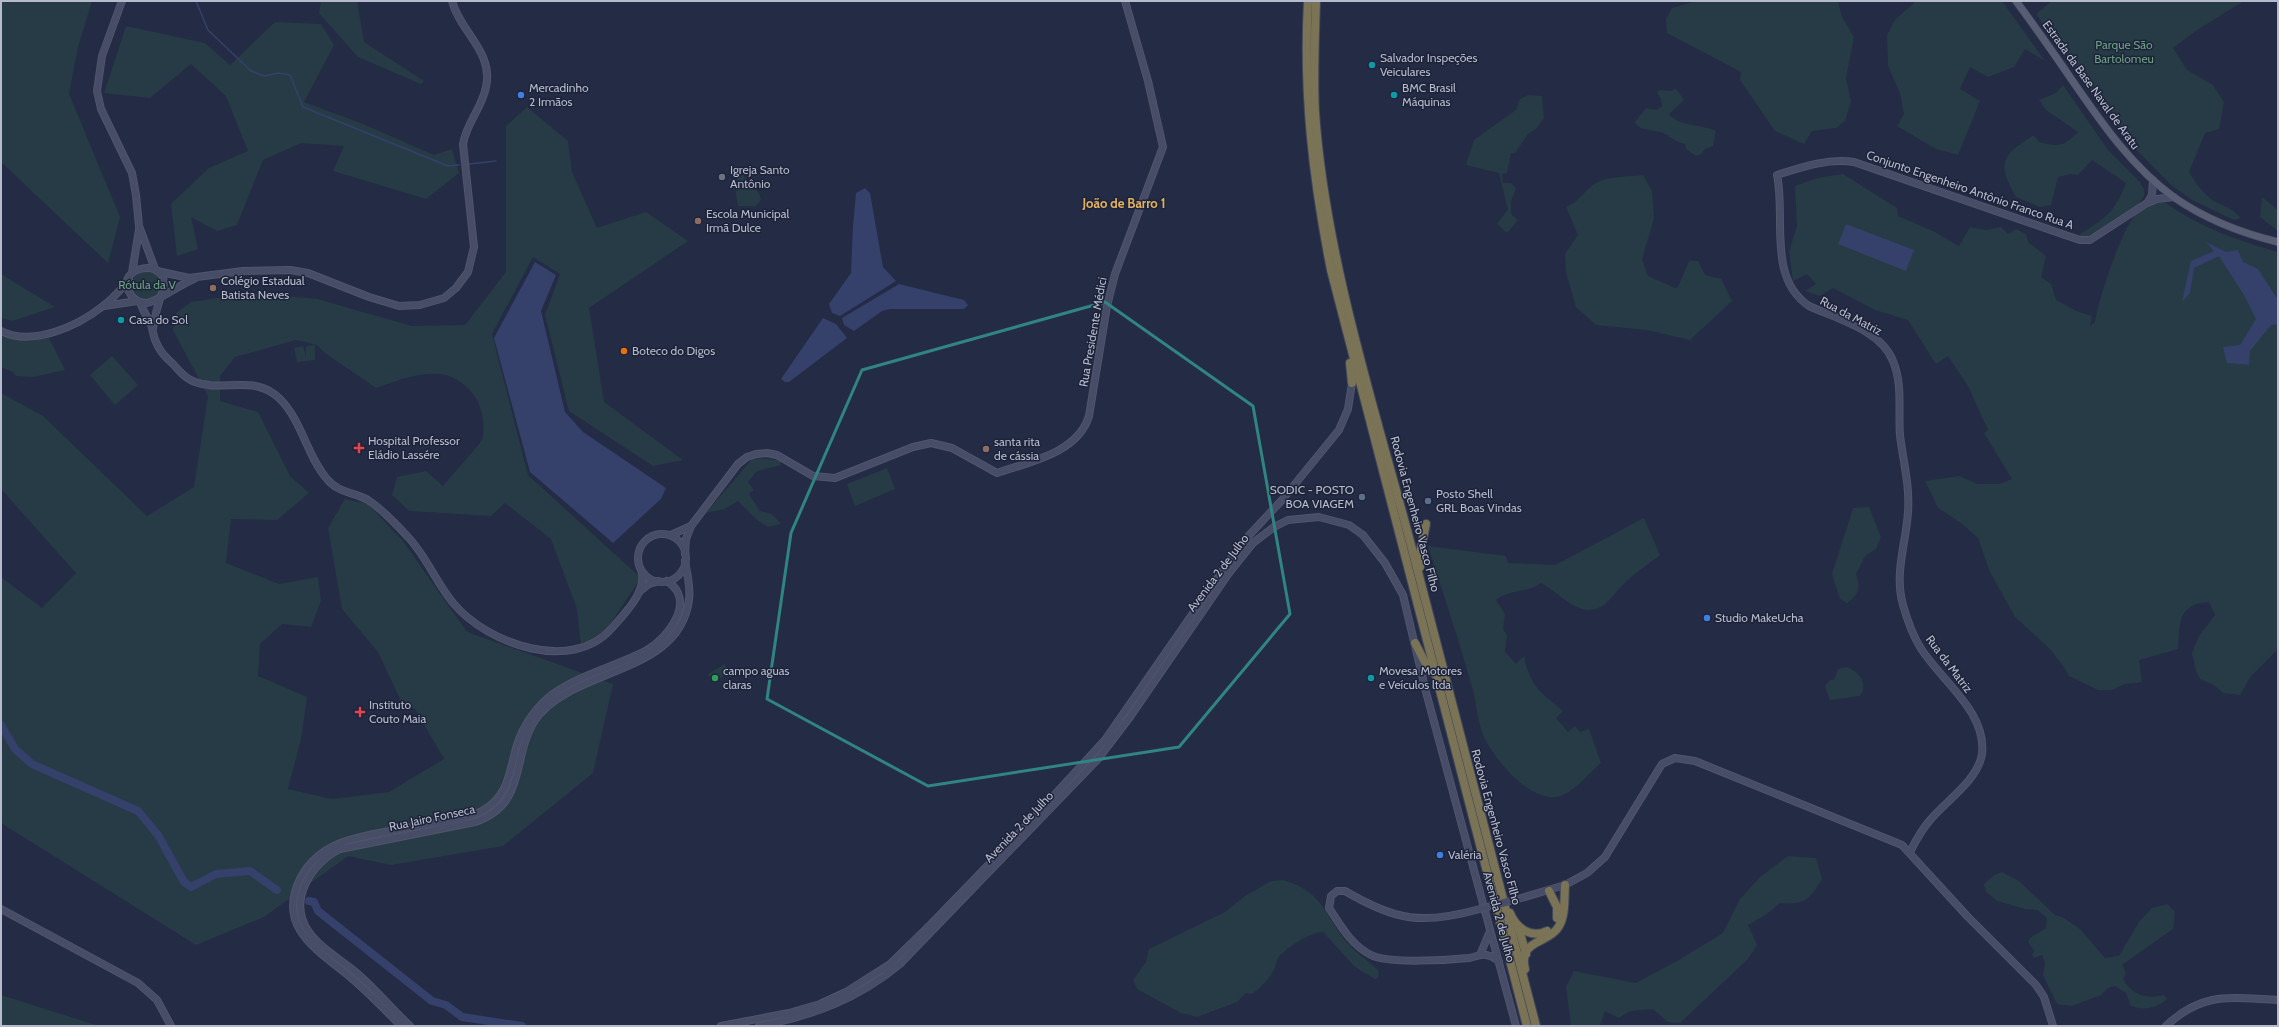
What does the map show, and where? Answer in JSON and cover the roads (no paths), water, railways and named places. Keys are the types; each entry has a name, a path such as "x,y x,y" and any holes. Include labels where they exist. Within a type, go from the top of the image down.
{"highway":[{"name":"Rodovia Engenheiro Vasco Filho","path":"1308,1 1307,113 1317,196 1332,270 1527,1026"},
{"name":"Rodovia Engenheiro Vasco Filho","path":"1316,1 1314,62 1315,112 1321,171 1330,224 1357,342 1536,1026"},
{"path":"1332,270 1331,283 1351,367 1352,383"},
{"path":"1422,588 1420,553 1426,524"},
{"path":"1415,643 1426,662 1442,699"},
{"path":"1498,880 1503,886 1511,915 1518,926 1526,954"},
{"path":"1529,1001 1530,992 1523,961 1532,944 1550,935 1558,928 1563,913 1565,886"},
{"path":"1518,926 1531,934 1545,932 1552,927 1557,920 1558,911 1549,891"}],"main road":[{"path":"122,1 102,56 97,91 102,113 132,173 136,195 139,226 136,258 129,280 128,289 138,301 153,330 156,342 178,370 195,383 251,385 270,392 280,399 292,416 312,456 326,479 335,487 346,493 370,501 407,536 454,605 474,623 488,632 511,642 555,652 580,649 598,641 606,634 638,594 649,584 659,581 667,581 679,574 686,561 685,554 681,543 671,535"},
{"path":"132,273 143,267 178,277 199,277 248,270 280,269 300,271 369,297 404,306 438,300 456,288 468,272 474,247 462,144 465,134 485,93 488,72 483,56 459,20 452,1"},
{"name":"Rua Presidente Médici","path":"691,526 738,464 747,457 756,454 777,455 806,474 817,478 829,478 841,476 913,447 931,443 952,448 997,473 1033,461 1070,444 1085,428 1089,416 1105,319 1115,274 1163,147 1148,81 1124,1"},
{"name":"Estrada da Base Naval de Aratu","path":"2016,1 2111,134 2153,180 2174,198 2228,227 2278,242"},
{"name":"Conjunto Engenheiro Antônio Franco Rua A","path":"1776,175 1818,163 1838,160 1854,162 2086,241 2096,237 2147,203 2157,199 2174,198"},
{"name":"Rua da Matriz","path":"1776,175 1783,263 1790,288 1800,300 1809,306 1875,338 1893,360 1899,381 1900,438 1908,497 1908,512 1899,572 1902,599 1909,624 1919,646 1964,702 1980,734 1982,754 1975,770 1930,820 1910,852"},
{"path":"2147,203 2152,195 2153,180"},
{"path":"139,226 156,270 164,284 153,330"},
{"path":"104,306 138,301 152,302 176,287 199,277"},
{"path":"1,331 23,338 40,336 67,326 104,306 129,280"},
{"name":"Avenida 2 de Julho","path":"721,1026 772,1017 820,1004 870,978 902,952 1023,829 1095,752 1241,544 1282,500 1339,430 1348,409 1352,383"},
{"name":"Avenida 2 de Julho","path":"760,1026 798,1018 837,1004 873,984 907,958 1098,759 1130,716 1234,566 1253,543 1267,532 1288,520 1308,517 1328,518 1349,525 1363,535 1385,563 1403,595 1426,692 1491,928 1516,1026"},
{"path":"638,594 644,579 638,557 642,545 652,536 658,534 671,535 691,526"},
{"path":"685,554 686,539 691,526"},
{"name":"Rua Jairo Fonseca","path":"410,1026 369,984 309,933 302,918 300,902 308,879 323,860 340,849 475,822 493,813 502,806 513,790 528,732 543,711 562,695 650,655 679,628 684,619 689,600 686,561"},
{"path":"641,570 646,576 659,581"},
{"name":"Rua Jairo Fonseca","path":"401,1026 351,978 304,937 293,911 294,896 301,877 310,865 324,851 343,842 472,815 491,804 500,796 508,783 517,744 523,729 533,714 546,700 566,686 647,650 673,624 680,612 682,600 677,588 667,581"},
{"path":"1500,963 1492,956 1480,955 1469,958 1414,959 1383,959 1372,956 1351,940 1329,908 1331,896 1340,890 1380,910 1413,918 1439,918 1480,910 1565,886 1587,873 1605,858 1659,768 1665,761 1675,758 1689,759 1710,766 1894,841 1910,852 1968,917 2036,984 2044,997 2053,1026"},
{"path":"1,909 138,983 157,1000 171,1026"},
{"path":"1480,955 1487,942 1491,928"},
{"path":"2166,1026 2184,1011 2210,999 2237,998 2278,1000"}],"water":[{"path":"865,188 870,193 883,267 896,281 840,316 832,313 829,304 851,273 856,193"},
{"path":"1846,224 1914,250 1906,271 1838,244"},
{"path":"2206,242 2226,252 2238,250 2243,262 2258,269 2276,297 2278,297 2278,324 2271,325 2250,351 2249,365 2227,363 2223,347 2240,345 2256,319 2244,295 2219,256 2194,268 2190,293 2182,302 2191,261 2214,251"},
{"path":"535,262 556,275 541,311 565,412 583,432 666,488 661,499 613,543 530,472 494,338"},
{"path":"899,284 964,300 968,305 964,309 890,309 882,311 854,331 844,325 842,318"},
{"path":"823,318 836,324 847,338 789,382 785,382 781,379"}],"waterway":[{"path":"196,1 208,30 251,71 264,76 279,73 290,75 303,107 448,166 459,165"},
{"path":"469,164 496,161"},
{"path":"1,725 15,749 32,764 138,811 158,835 184,882 191,887 216,874 250,871 277,890"},
{"path":"309,901 314,902 318,911 432,1001 446,1005 462,1017 522,1026"}],"place":[{"name":"Salvador Inspeções Veiculares","path":"1372,65"},
{"name":"Mercadinho 2 Irmãos","path":"521,95"},
{"name":"BMC Brasil Máquinas","path":"1394,95"},
{"name":"Igreja Santo Antônio","path":"722,177"},
{"name":"Escola Municipal Irmã Dulce","path":"698,221"},
{"name":"Colégio Estadual Batista Neves","path":"213,288"},
{"name":"Casa do Sol","path":"121,320"},
{"name":"Boteco do Digos","path":"624,351"},
{"name":"Hospital Professor Eládio Lassére","path":"359,448"},
{"name":"santa rita de cássia","path":"986,449"},
{"name":"SODIC - POSTO BOA VIAGEM","path":"1362,497"},
{"name":"Posto Shell GRL Boas Vindas","path":"1428,501"},
{"name":"Studio MakeUcha","path":"1707,618"},
{"name":"campo aguas claras","path":"715,678"},
{"name":"Movesa Motores e Veículos ltda","path":"1371,678"},
{"name":"Instituto Couto Maia","path":"360,712"},
{"name":"Valéria","path":"1440,855"}],"district":[{"name":"João de Barro 1","path":"1124,203"}],"park label":[{"name":"Parque São Bartolomeu","path":"2124,52"},
{"name":"Rótula da V","path":"147,285"}]}
